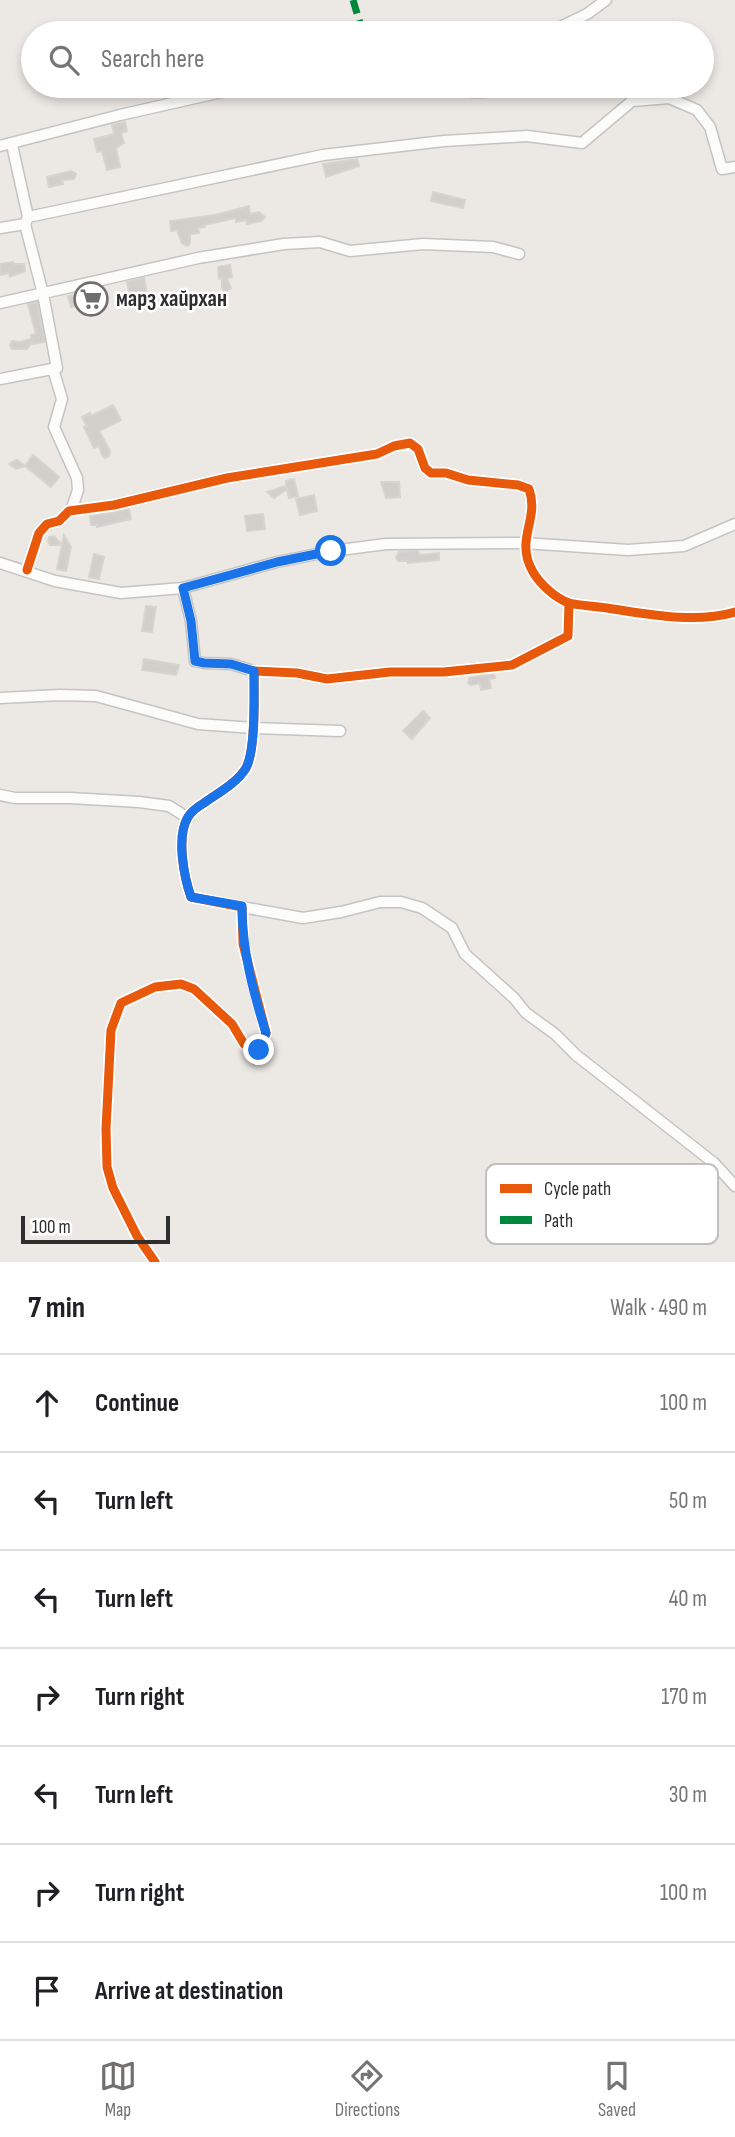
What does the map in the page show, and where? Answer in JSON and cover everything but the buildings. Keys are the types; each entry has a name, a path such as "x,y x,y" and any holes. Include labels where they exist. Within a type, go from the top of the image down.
{"street":[{"path":"573,21 606,0"},
{"path":"0,146 195,98"},
{"path":"0,228 323,155 444,141 527,136 582,143 632,101 644,100 669,98 697,110 710,127 722,169 735,167"},
{"path":"0,379 57,368 12,145"},
{"path":"0,303 198,258 284,244 320,243 350,251 423,244 493,247 519,254"},
{"path":"27,570 40,533 47,524 59,521 71,511 78,490 77,478 54,427 62,400 53,369"},
{"path":"71,511 114,505 227,478 377,454 394,446 410,443 418,449 425,468 431,473 446,473 468,480 518,485 528,489 533,502 524,542 533,571 550,592 569,603 646,614 708,616 735,611"},
{"path":"0,563 55,581 121,593 183,588 277,562 386,544 524,542 628,550 684,546 735,524"},
{"path":"183,588 191,621 195,661 327,679 390,672 444,672 512,665 568,636 569,603"},
{"path":"254,671 254,729 246,768 188,818 182,852 184,875 191,897 303,918 380,902 401,902 422,908 452,928 465,954 514,998 526,1013 715,1164"},
{"path":"0,698 96,696 198,724 254,729 340,731"},
{"path":"0,795 15,798 70,797 169,806 188,818"},
{"path":"155,1262 137,1236 113,1188 107,1167 106,1129 111,1030 121,1003 155,987 181,984 194,989 232,1024 244,1044 259,1050 266,1033 243,944 242,906"},
{"path":"718,1167 735,1186"}],"marked path":[{"path":"353,0 359,21"}],"cycle path":[{"path":"27,570 39,533 47,524 59,521 69,511 114,505 227,478 377,454 394,446 410,443 418,449 425,468 431,473 446,473 468,480 518,485 529,489 532,510 526,539 528,560 540,581 564,601 671,617 720,616 735,612"},
{"path":"155,1262 137,1236 113,1188 107,1167 106,1129 111,1030 121,1003 155,987 181,984 194,989 232,1024 244,1044 259,1050 266,1033 243,944 242,907 191,897 182,846 184,825 189,815 232,783 246,768 253,735 254,671 297,673 327,679 390,672 444,672 512,665 568,636 569,603"}],"place":[{"name":"марз хайрхан","path":"91,299"}],"route":[{"path":"259,1050 266,1033 243,944 242,906 191,897 184,875 182,852 188,818 246,768 254,729 254,671 231,664 195,661 191,621 183,588 277,562 331,551"}]}
